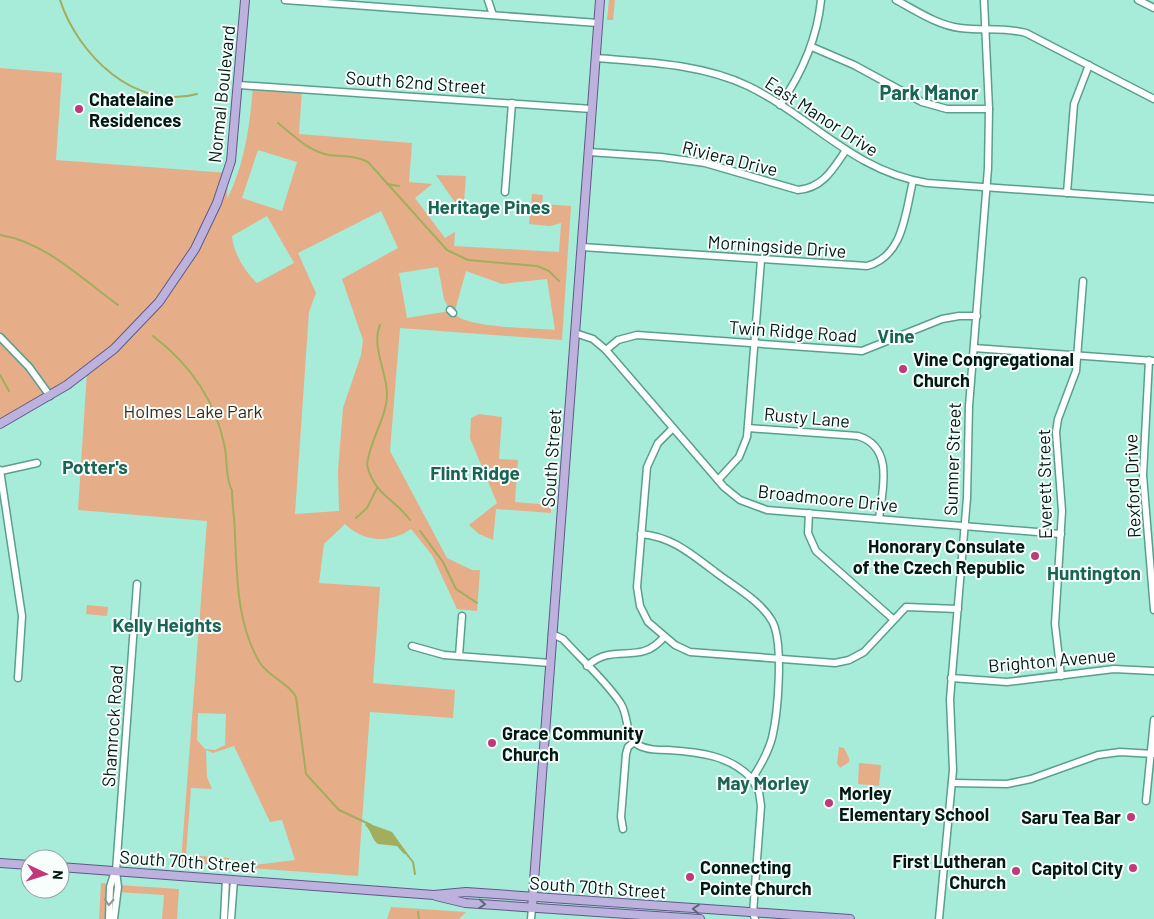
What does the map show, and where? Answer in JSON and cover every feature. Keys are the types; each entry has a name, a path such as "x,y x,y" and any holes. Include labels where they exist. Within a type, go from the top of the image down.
{"main road":[{"name":"Normal Boulevard","path":"0,424 50,396 95,366 134,330 165,295 190,257 212,214 229,169 234,145 245,0"},
{"name":"South Street","path":"532,908 600,0"},
{"path":"0,863 20,864"},
{"name":"South 70th Street","path":"70,868 434,895 466,892 753,917 850,919"},
{"name":"South 70th Street","path":"434,895 466,903 700,919"}],"street":[{"path":"285,0 598,23"},
{"path":"488,0 493,15"},
{"path":"780,105 799,75 812,47 821,0"},
{"path":"896,0 950,26 985,29 1004,28 1026,33 1154,99"},
{"name":"Sumner Street","path":"940,919 952,783 951,678 958,609 974,348 987,187 989,109 984,0"},
{"path":"1138,0 1154,8"},
{"path":"812,47 854,65 922,102 947,109 989,109"},
{"name":"East Manor Drive","path":"596,58 689,69 719,75 748,86 780,105 846,150 884,172 913,181 1154,199"},
{"path":"1066,193 1074,104 1089,65"},
{"name":"South 62nd Street","path":"239,85 592,109"},
{"path":"505,192 512,103"},
{"name":"Riviera Drive","path":"589,152 661,157 705,163 798,190 813,187 825,180 846,150"},
{"name":"Morningside Drive","path":"582,247 860,267 881,261 893,250 899,239 913,181"},
{"path":"718,480 739,457 748,428 761,260"},
{"name":"Everett Street","path":"1061,676 1055,617 1061,494 1056,432 1061,409 1073,383 1083,281"},
{"name":"Twin Ridge Road","path":"606,350 618,340 637,335 862,351 942,319 959,316 977,316"},
{"name":"Broadmoore Drive","path":"575,333 593,339 606,350 718,480 731,493 750,505 767,510 808,514 1060,534"},
{"path":"0,337 25,362 50,396"},
{"path":"974,348 1152,361"},
{"name":"Rexford Drive","path":"1152,361 1143,455 1151,533 1154,610"},
{"path":"673,428 658,443 649,460 641,534 638,598 648,622 664,637 682,649 699,654 829,663 849,660 870,647 902,608 911,606 958,609"},
{"name":"Rusty Lane","path":"748,428 858,436 870,442 878,449 883,463 879,520"},
{"path":"18,678 22,616 3,510 0,470 37,463"},
{"path":"808,514 808,533 816,551 893,619"},
{"path":"641,534 665,538 681,546 760,606 776,628 780,646 772,739 752,779"},
{"name":"Shamrock Road","path":"114,919 118,887 116,871 137,584"},
{"path":"459,656 462,616"},
{"path":"552,634 562,639 622,705 629,732 634,742 651,750 691,752 717,757 741,769 752,779 759,792 761,806 753,917"},
{"path":"587,666 595,658 608,653 645,652 657,645 664,637"},
{"path":"412,646 431,652 459,656 550,663"},
{"name":"Brighton Avenue","path":"951,678 1007,682 1114,669 1154,671"},
{"path":"1146,801 1154,720"},
{"path":"623,829 621,817 626,754 628,747 634,742"},
{"path":"952,783 1007,784 1031,779 1098,755 1120,752 1152,754"},
{"name":"Shamrock Road","path":"110,919 110,886 116,871"},
{"path":"224,919 230,880"},
{"path":"230,880 231,919"},
{"name":"South Street","path":"531,919 532,908"}],"green space":[{"path":"609,0 615,0 613,20 607,20"},
{"name":"Holmes Lake Park","path":"0,68 62,73 56,160 228,173 227,199 242,158 248,129 253,86 302,89 299,134 412,143 409,182 432,184 415,198 445,238 455,232 454,246 559,252 561,223 550,226 529,224 532,194 543,195 542,204 571,206 562,340 400,328 390,451 447,558 472,570 480,570 477,611 457,609 432,555 411,529 394,537 377,539 360,534 345,524 324,544 319,583 380,587 373,683 455,690 453,718 370,712 358,876 238,867 295,860 282,820 270,822 234,746 213,753 206,750 207,777 212,789 191,788 186,855 229,858 228,866 181,862 207,521 78,510 87,372 0,424","holes":["258,150 297,162 282,211 242,198","381,211 398,248 342,279 363,340 361,355 343,408 338,471 339,511 295,514 309,312 316,293 298,253","267,216 294,263 257,283 240,261 232,236","438,267 444,299 450,311 407,318 399,273","466,271 502,284 547,279 555,330 486,325 462,319 454,314","198,713 226,714 225,745 215,750 205,749 197,740"]},
{"path":"436,175 466,176 463,214"},
{"path":"479,414 502,417 499,459 518,460 515,502 551,505 551,513 496,509 493,540 479,534 469,525 497,503 470,438 471,418"},
{"path":"87,605 108,607 107,616 86,614"},
{"path":"839,747 844,748 849,758 849,762 840,768 837,763"},
{"path":"859,763 881,765 879,786 858,784"},
{"path":"101,883 110,884 109,919 99,919"},
{"path":"118,885 179,889 177,919 162,919 164,895 117,892"},
{"path":"391,907 466,912 459,919 387,919"}],"shaded area":[{"path":"367,823 392,832 407,853 404,854 397,846 378,844 365,825"}],"waterway":[{"path":"60,0 80,40 112,74 131,86 152,94 174,97 197,94"},
{"path":"278,123 314,150 329,155 353,157 368,162 447,250 468,260 537,266 549,271 559,281"},
{"path":"387,184 399,186"},
{"path":"0,235 17,239 48,253 118,305"},
{"path":"380,325 377,342 387,394 384,412 368,456 367,465 375,484 410,520"},
{"path":"153,336 179,359 200,385 221,431 232,490 238,585 243,617 252,648 260,663 268,672 289,688 296,697 306,774 339,810 371,825"},
{"path":"0,375 9,391"},
{"path":"356,518 367,508 377,488"},
{"path":"420,531 443,562 456,589 477,603"},
{"path":"405,852 413,862 415,874"},
{"path":"418,912 419,919"}],"place":[{"name":"Chatelaine Residences","path":"79,109"},
{"name":"Vine Congregational Church","path":"903,369"},
{"name":"Honorary Consulate of the Czech Republic","path":"1035,556"},
{"name":"Grace Community Church","path":"492,743"},
{"name":"Morley Elementary School","path":"829,803"},
{"name":"Saru Tea Bar","path":"1131,817"},
{"name":"Capitol City","path":"1133,868"},
{"name":"First Lutheran Church","path":"1016,871"},
{"name":"Connecting Pointe Church","path":"690,877"}],"district":[{"name":"Park Manor","path":"929,92"},
{"name":"Heritage Pines","path":"489,206"},
{"name":"Vine","path":"896,335"},
{"name":"Potter's","path":"95,466"},
{"name":"Flint Ridge","path":"475,472"},
{"name":"Huntington","path":"1094,572"},
{"name":"Kelly Heights","path":"167,624"},
{"name":"May Morley","path":"763,782"}]}
